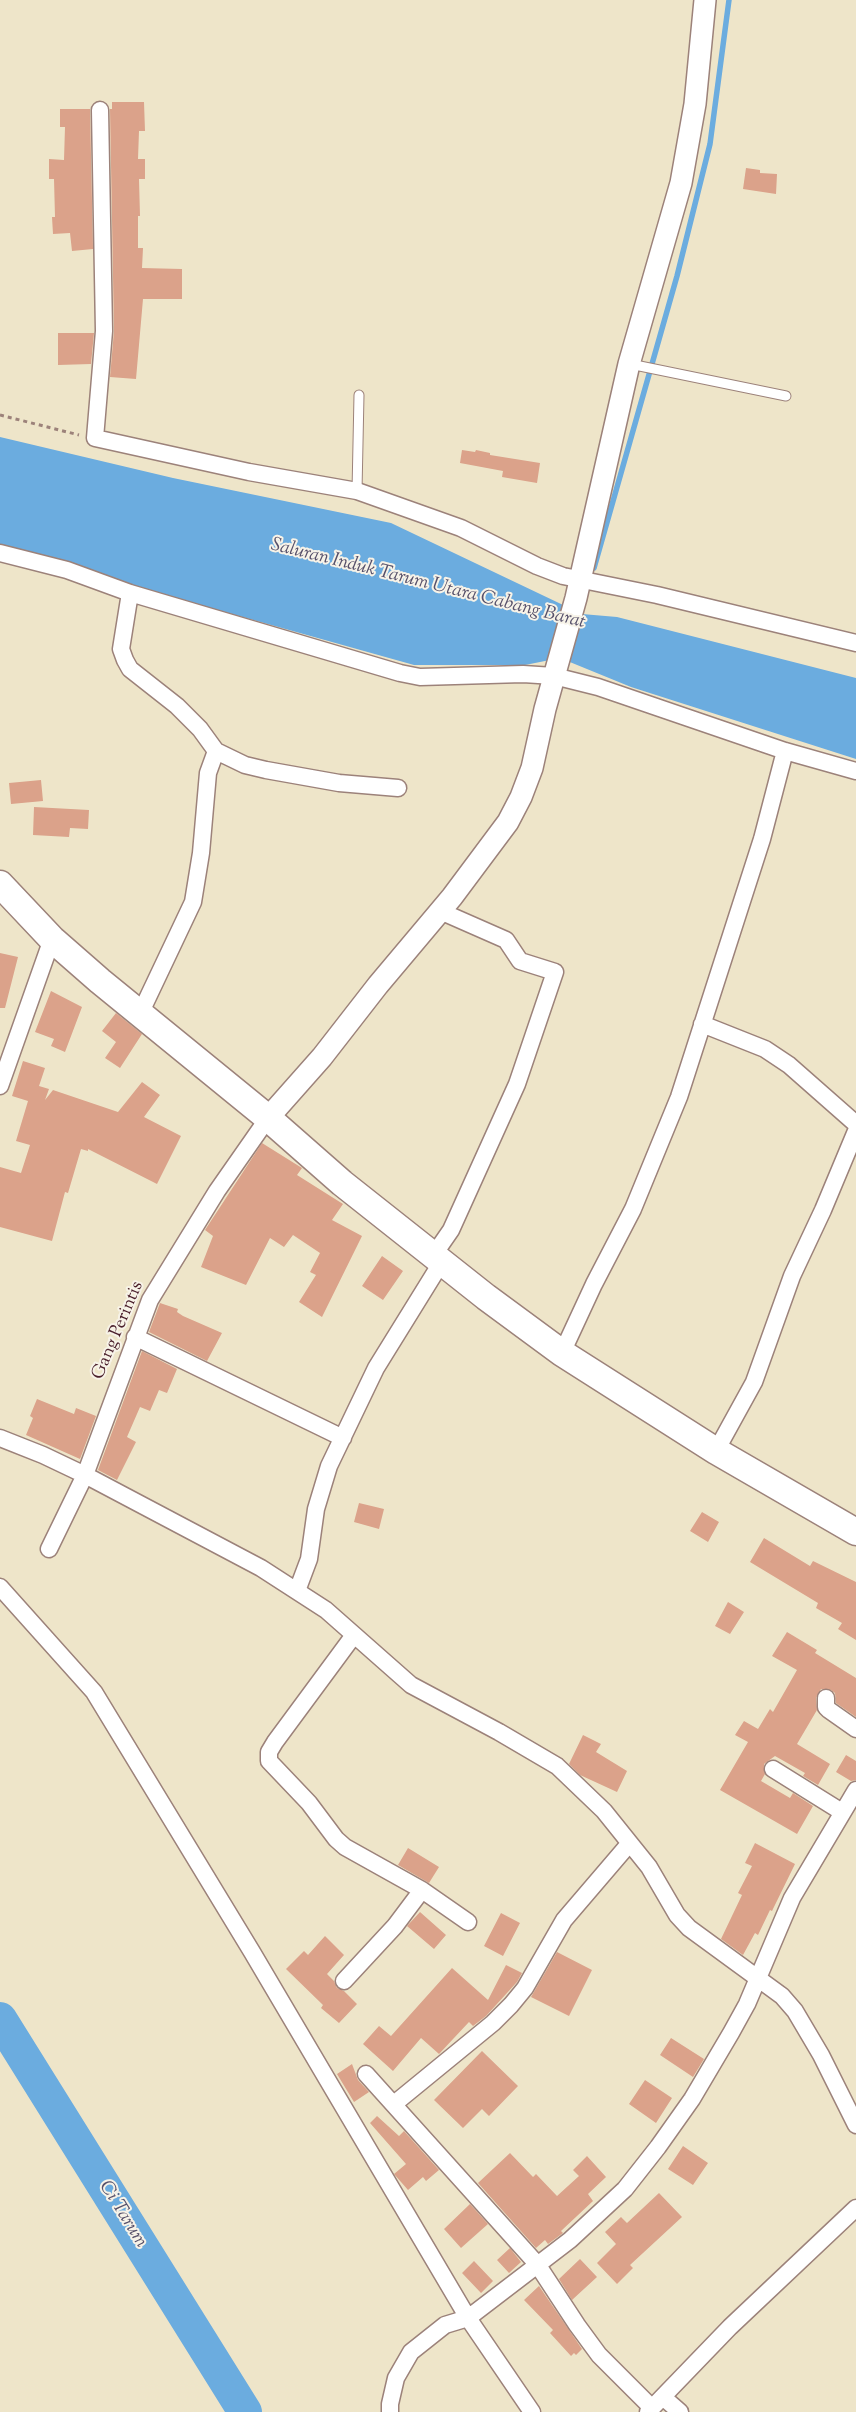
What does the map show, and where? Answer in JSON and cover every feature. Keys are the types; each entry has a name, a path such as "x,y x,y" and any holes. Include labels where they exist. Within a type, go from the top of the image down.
{"main road":[{"path":"0,884 52,939 140,1014 268,1118 342,1182 437,1259 562,1353 716,1451 856,1532"}],"street":[{"path":"268,1118 322,1057 378,985 440,911 508,822 521,797 532,768 681,183 696,104 705,0"},
{"path":"100,110 104,322 95,438 249,472 357,491 461,528 578,589 657,595 856,643"},
{"path":"0,553 67,570 130,593 400,673 427,677 522,674 557,667 598,686 784,751 856,771"},
{"path":"130,593 121,649 125,660 130,669 177,706 194,723 216,751 244,765 266,770 339,783 398,788"},
{"path":"140,1014 193,902 201,853 208,773 216,751"},
{"path":"562,1353 594,1284 633,1209 679,1097 762,839 784,751"},
{"path":"297,1591 309,1559 322,1486 329,1466 354,1410 451,1230 517,1084 555,972 520,961 506,940 440,911"},
{"path":"0,1086 52,939"},
{"path":"702,1024 765,1049 789,1065 856,1124"},
{"name":"Gang Perintis","path":"49,1549 85,1475 150,1300 206,1208 268,1118"},
{"path":"716,1451 754,1382 792,1276 823,1210 856,1131"},
{"path":"135,1337 343,1438"},
{"path":"0,1438 43,1455 85,1475 261,1568 326,1610 411,1685 499,1732 557,1766 604,1811 648,1867 678,1915 689,1928 758,1977 782,1996 795,2011 821,2055 856,2126"},
{"path":"0,1587 94,1692 252,1952 468,2318 532,2412"},
{"path":"354,1635 275,1742 269,1752 269,1761 309,1803 345,1848 422,1890 468,1922"},
{"path":"826,1698 826,1706 829,1710 856,1729"},
{"path":"773,1769 842,1812"},
{"path":"390,2412 396,2378 411,2352 445,2325 468,2318 570,2240 625,2189 658,2148 692,2099 732,2033 792,1898 856,1790"},
{"path":"394,2104 494,2023 511,2006 525,1988 564,1920 630,1844"},
{"path":"344,1981 395,1926 422,1890"},
{"path":"366,2074 537,2264 576,2325 599,2355 655,2406 680,2412"},
{"path":"655,2406 730,2327 856,2208"}],"lane":[{"path":"635,365 786,396"},
{"path":"357,491 359,395"}],"path":[{"path":"0,415 95,438"}],"water":[{"name":"Saluran Induk Tarum Utara Cabang Barat","path":"0,437 173,478 391,523 582,614 617,617 856,678 856,759 631,687 560,658 525,665 414,665 0,549"}],"building":[{"path":"112,102 144,102 145,131 139,131 138,159 145,159 145,179 139,179 140,216 138,216 138,248 143,248 142,268 182,269 182,299 143,299 136,379 110,377 114,331 110,109 112,109"},
{"path":"60,109 90,109 93,249 72,251 70,233 53,234 52,217 55,217 54,179 49,179 49,159 64,160 65,127 60,127"},
{"path":"746,168 760,170 760,173 777,174 776,194 743,189"},
{"path":"58,333 94,333 91,364 58,365"},
{"path":"462,450 475,452 476,450 490,453 490,455 540,463 537,483 502,477 503,471 460,463"},
{"path":"41,780 43,801 11,804 9,783"},
{"path":"34,807 89,810 88,829 70,828 69,837 33,835"},
{"path":"0,953 18,957 5,1008 0,1008"},
{"path":"51,991 82,1007 65,1052 51,1046 54,1039 35,1032"},
{"path":"116,1013 142,1034 120,1068 105,1058 116,1042 102,1031"},
{"path":"23,1061 45,1068 39,1086 49,1089 45,1100 53,1090 118,1112 142,1082 160,1095 144,1117 181,1136 157,1184 88,1149 88,1151 81,1149 68,1193 65,1192 52,1241 0,1227 0,1167 21,1173 30,1145 16,1141 28,1101 12,1096"},
{"path":"262,1143 302,1168 297,1175 343,1204 332,1220 362,1236 322,1317 299,1302 316,1275 310,1272 320,1253 293,1235 284,1247 270,1238 246,1285 201,1267 213,1236 205,1230"},
{"path":"382,1256 403,1271 383,1300 362,1286"},
{"path":"160,1303 178,1309 177,1312 183,1316 222,1333 207,1361 149,1332"},
{"path":"142,1351 177,1369 167,1393 159,1390 150,1411 140,1407 127,1437 136,1442 117,1480 98,1470"},
{"path":"37,1399 74,1414 76,1408 96,1416 80,1459 26,1435 33,1418 30,1416"},
{"path":"359,1503 384,1509 379,1529 354,1522"},
{"path":"702,1512 719,1522 708,1542 690,1531"},
{"path":"764,1538 810,1566 813,1561 856,1582 856,1640 838,1629 842,1623 816,1608 818,1603 750,1562"},
{"path":"728,1602 744,1612 730,1634 715,1626"},
{"path":"787,1632 817,1650 815,1653 856,1678 856,1717 836,1703 835,1693 831,1690 821,1689 816,1698 817,1710 797,1744 830,1764 818,1785 803,1776 805,1773 775,1756 764,1764 765,1774 761,1781 790,1798 793,1793 813,1806 797,1834 720,1790 748,1742 735,1735 744,1721 758,1729 770,1709 773,1712 797,1670 772,1656"},
{"path":"583,1735 601,1744 596,1752 627,1771 617,1792 580,1775 569,1764"},
{"path":"846,1755 856,1761 856,1780 851,1781 836,1772"},
{"path":"755,1843 795,1864 772,1911 770,1910 758,1935 755,1933 743,1955 721,1939 742,1895 738,1893 752,1866 745,1863"},
{"path":"408,1848 439,1867 429,1883 398,1865"},
{"path":"420,1912 446,1935 434,1949 407,1926"},
{"path":"501,1913 520,1923 503,1956 484,1946"},
{"path":"325,1936 344,1955 327,1974 334,1981 337,1988 344,1991 357,2004 339,2023 321,2008 323,2005 286,1969 304,1951 308,1955"},
{"path":"557,1952 592,1970 569,2016 531,1997"},
{"path":"506,1965 522,1973 517,1982 486,2016 473,2026 469,2022 439,2054 421,2038 393,2071 363,2044 379,2026 391,2036 452,1968 488,2000"},
{"path":"671,2038 704,2059 693,2077 660,2055"},
{"path":"482,2051 518,2086 489,2116 482,2109 463,2128 434,2100"},
{"path":"352,2064 358,2080 369,2092 354,2102 337,2074"},
{"path":"645,2080 672,2098 656,2123 629,2104"},
{"path":"377,2116 399,2136 404,2131 439,2170 426,2181 423,2177 408,2190 394,2174 406,2164 370,2123"},
{"path":"683,2146 708,2163 693,2185 668,2169"},
{"path":"510,2153 533,2177 536,2174 557,2196 579,2176 573,2170 587,2156 606,2177 588,2194 593,2201 561,2231 563,2233 548,2244 545,2240 536,2248 478,2183"},
{"path":"659,2193 682,2217 630,2265 633,2268 617,2284 597,2263 616,2244 605,2232 621,2217 627,2223"},
{"path":"470,2204 488,2224 461,2248 444,2229"},
{"path":"510,2248 521,2262 509,2273 497,2260"},
{"path":"580,2259 597,2277 572,2300 559,2279"},
{"path":"474,2261 493,2281 481,2293 462,2273"},
{"path":"539,2286 582,2349 576,2355 574,2353 571,2356 550,2333 553,2330 524,2300"}],"waterway":[{"path":"594,568 677,276 710,144 729,0"},
{"name":"Ci Tarum","path":"0,2019 245,2412"}]}
